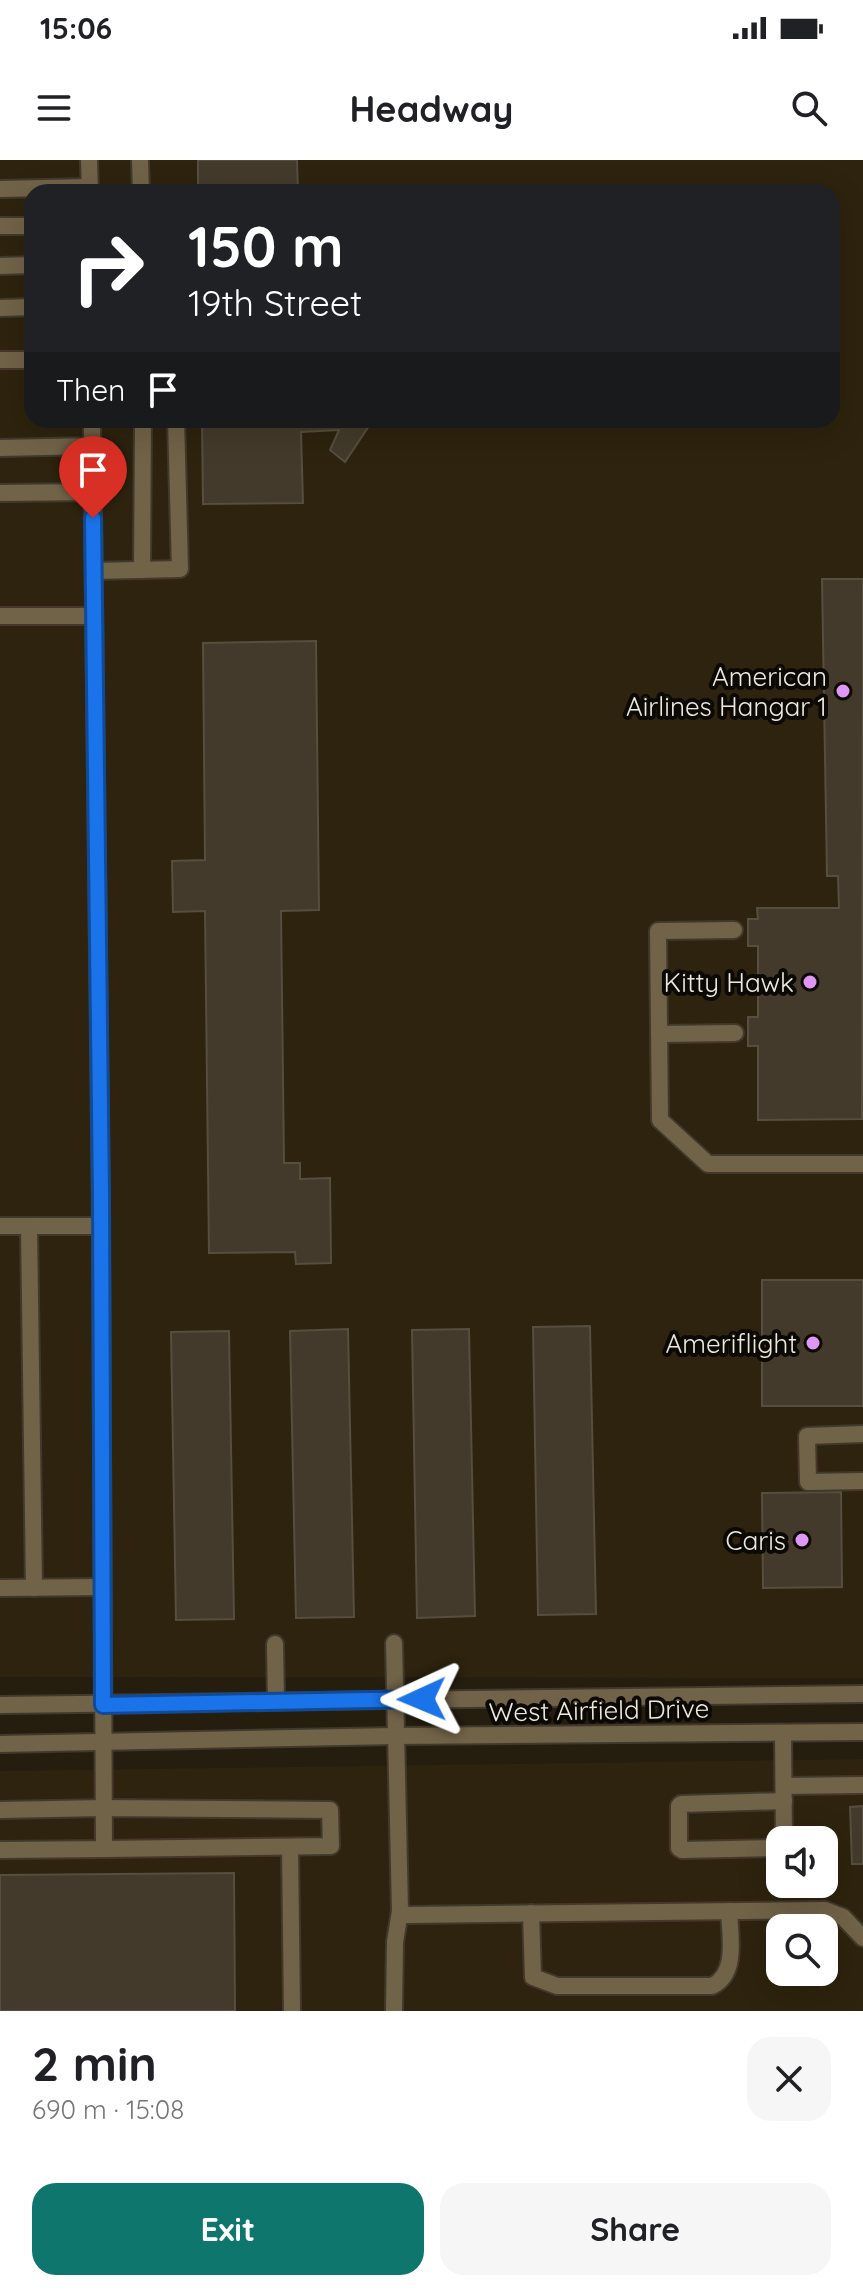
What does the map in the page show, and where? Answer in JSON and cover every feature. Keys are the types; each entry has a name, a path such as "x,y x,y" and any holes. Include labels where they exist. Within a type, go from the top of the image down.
{"street":[{"path":"89,160 90,184"},
{"path":"140,160 141,184"},
{"path":"0,189 24,189"},
{"path":"0,226 24,226"},
{"path":"0,266 24,265"},
{"path":"0,308 24,307"},
{"path":"0,360 24,360"},
{"path":"92,428 104,1849"},
{"path":"142,570 143,428"},
{"path":"94,571 180,569 176,428"},
{"path":"0,448 92,446"},
{"path":"0,493 93,492"},
{"path":"0,616 94,616"},
{"path":"734,930 658,931 660,1120 708,1164 863,1164"},
{"path":"659,1034 735,1033"},
{"path":"0,1226 101,1226"},
{"path":"29,1226 34,1588"},
{"path":"863,1434 807,1436 808,1482 863,1481"},
{"path":"0,1588 102,1587"},
{"path":"394,1643 400,1911 395,1942 394,2011"},
{"path":"275,1644 276,1702"},
{"name":"West Airfield Drive","path":"0,1705 863,1694"},
{"name":"West Airfield Drive","path":"0,1744 395,1736 863,1732"},
{"path":"783,1733 784,1826"},
{"path":"766,1848 682,1850 679,1848 679,1806 863,1785"},
{"path":"0,1810 330,1810 331,1846 0,1850"},
{"path":"290,1847 292,2011"},
{"path":"400,1911 407,1915 825,1910 843,1917 863,1938"},
{"path":"531,1913 531,1967 533,1977 539,1981 557,1986 712,1986 723,1981 729,1972 729,1911"}],"shaded area":[{"path":"0,160 863,160 863,1678 0,1677"},
{"path":"863,1759 863,2011 0,2011 0,1771"}],"building":[{"path":"198,160 297,160 298,184 198,184"},
{"path":"202,428 368,428 345,462 330,450 339,430 301,432 303,503 203,504"},
{"name":"Kitty Hawk","path":"822,579 863,579 862,1119 758,1120 758,1046 748,1046 748,1017 758,1017 758,946 748,946 748,919 758,919 757,908 839,908 838,876 827,876"},
{"path":"316,641 319,910 281,911 284,1163 300,1163 300,1179 330,1178 331,1263 296,1264 295,1252 209,1253 205,911 173,912 172,861 205,860 203,643"},
{"name":"Ameriflight","path":"762,1280 863,1280 863,1406 762,1406"},
{"path":"590,1326 596,1614 538,1615 533,1327"},
{"path":"348,1329 354,1617 296,1618 290,1331"},
{"path":"469,1329 475,1616 417,1618 412,1330"},
{"path":"229,1331 234,1619 176,1620 171,1332"},
{"name":"Caris","path":"841,1492 842,1587 763,1588 762,1493"},
{"path":"863,1806 863,1864 852,1864 850,1807"},
{"path":"234,1873 235,2011 0,2011 0,1875"}],"place":[{"name":"American Airlines Hangar 1","path":"843,691"},
{"name":"Kitty Hawk","path":"810,982"},
{"name":"Ameriflight","path":"813,1343"},
{"name":"Caris","path":"802,1540"}],"route":[{"path":"93,518 103,1705 422,1699"}]}
